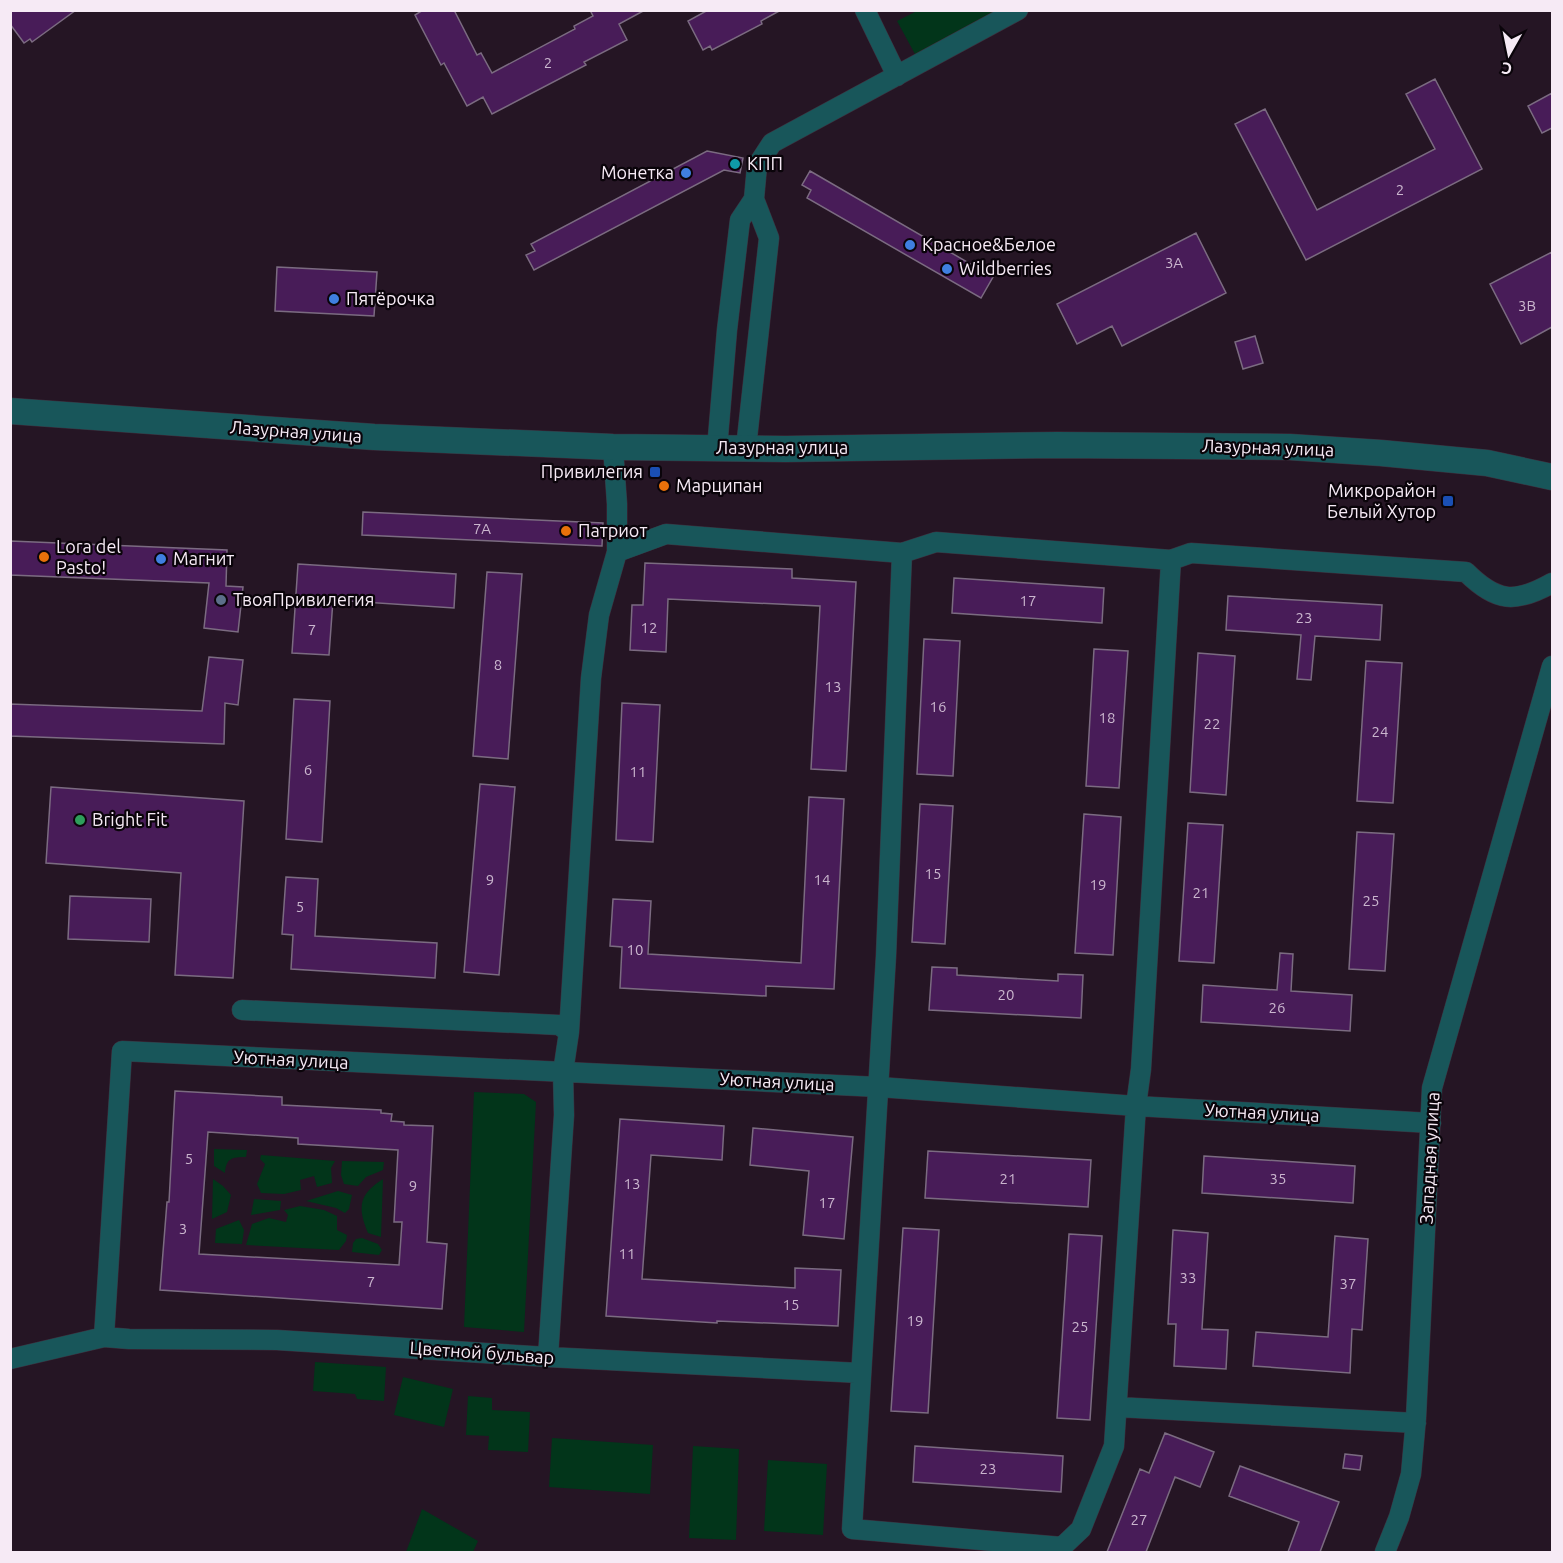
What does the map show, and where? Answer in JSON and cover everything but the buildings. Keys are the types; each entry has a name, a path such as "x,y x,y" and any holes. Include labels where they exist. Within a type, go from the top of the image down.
{"street":[{"path":"865,10 897,76"},
{"path":"746,448 769,238 754,198 757,166 772,143 1018,10"},
{"path":"717,449 727,330 740,220 754,198"},
{"name":"Лазурная улица","path":"10,411 374,438 613,447 717,449 1057,445 1290,447 1487,463 1552,477"},
{"path":"548,1357 564,1115 563,1072 568,1032 591,678 599,615 617,552 617,504 613,447"},
{"path":"617,552 666,534 902,553 936,542 1171,560 1191,553 1466,572 1480,587 1506,598 1525,596 1552,583"},
{"path":"902,553 879,1087 852,1529 1062,1550 1081,1529 1114,1446 1136,1106 1144,1026 1171,560"},
{"name":"Западная улица","path":"1385,1552 1399,1517 1411,1474 1416,1423 1432,1088 1548,699 1552,666"},
{"path":"242,1011 559,1025 568,1032"},
{"name":"Уютная улица","path":"104,1337 122,1051 879,1087 1136,1106 1431,1123"},
{"name":"Цветной бульвар","path":"10,1359 104,1337 277,1340 860,1373"},
{"path":"1118,1407 1416,1423"}],"green space":[{"path":"917,11 999,11 916,56 897,21"},
{"path":"474,1092 524,1094 536,1102 524,1332 464,1327"},
{"path":"214,1149 247,1150 246,1157 233,1158 228,1161 225,1173 214,1166"},
{"path":"261,1155 335,1161 331,1168 332,1183 317,1187 314,1176 300,1180 301,1190 284,1194 261,1193 257,1184 265,1164 260,1159"},
{"path":"342,1161 384,1162 383,1170 366,1177 358,1186 344,1184 341,1175"},
{"path":"213,1179 231,1195 227,1212 212,1219"},
{"path":"383,1179 381,1237 368,1233 362,1216 362,1202 369,1190"},
{"path":"338,1191 352,1195 349,1209 345,1213 336,1208 306,1201"},
{"path":"254,1199 281,1201 280,1210 251,1215"},
{"path":"300,1206 324,1210 337,1216 337,1230 347,1235 346,1241 339,1250 246,1245 252,1224 269,1218 286,1222 288,1215 284,1210"},
{"path":"239,1220 244,1230 242,1244 215,1243 216,1229"},
{"path":"362,1238 378,1244 382,1250 379,1255 352,1252 353,1243 356,1239"},
{"path":"315,1362 386,1367 384,1401 357,1399 355,1394 313,1391"},
{"path":"403,1377 453,1389 444,1427 394,1415"},
{"path":"468,1396 492,1398 492,1410 530,1412 528,1452 488,1450 489,1436 466,1435"},
{"path":"552,1438 653,1445 650,1494 549,1487"},
{"path":"693,1446 739,1449 736,1540 689,1538"},
{"path":"768,1460 827,1464 823,1535 764,1531"},
{"path":"422,1509 478,1541 473,1552 406,1552"}],"place":[{"name":"КПП","path":"735,164"},
{"name":"Монетка","path":"686,173"},
{"name":"Красное&Белое","path":"910,245"},
{"name":"Wildberries","path":"947,269"},
{"name":"Пятёрочка","path":"334,299"},
{"name":"Привилегия","path":"655,472"},
{"name":"Марципан","path":"664,486"},
{"name":"Микрорайон Белый Хутор","path":"1448,501"},
{"name":"Патриот","path":"566,531"},
{"name":"Lora del Pasto!","path":"44,557"},
{"name":"Магнит","path":"161,559"},
{"name":"ТвояПривилегия","path":"221,600"},
{"name":"Bright Fit","path":"80,820"}]}
